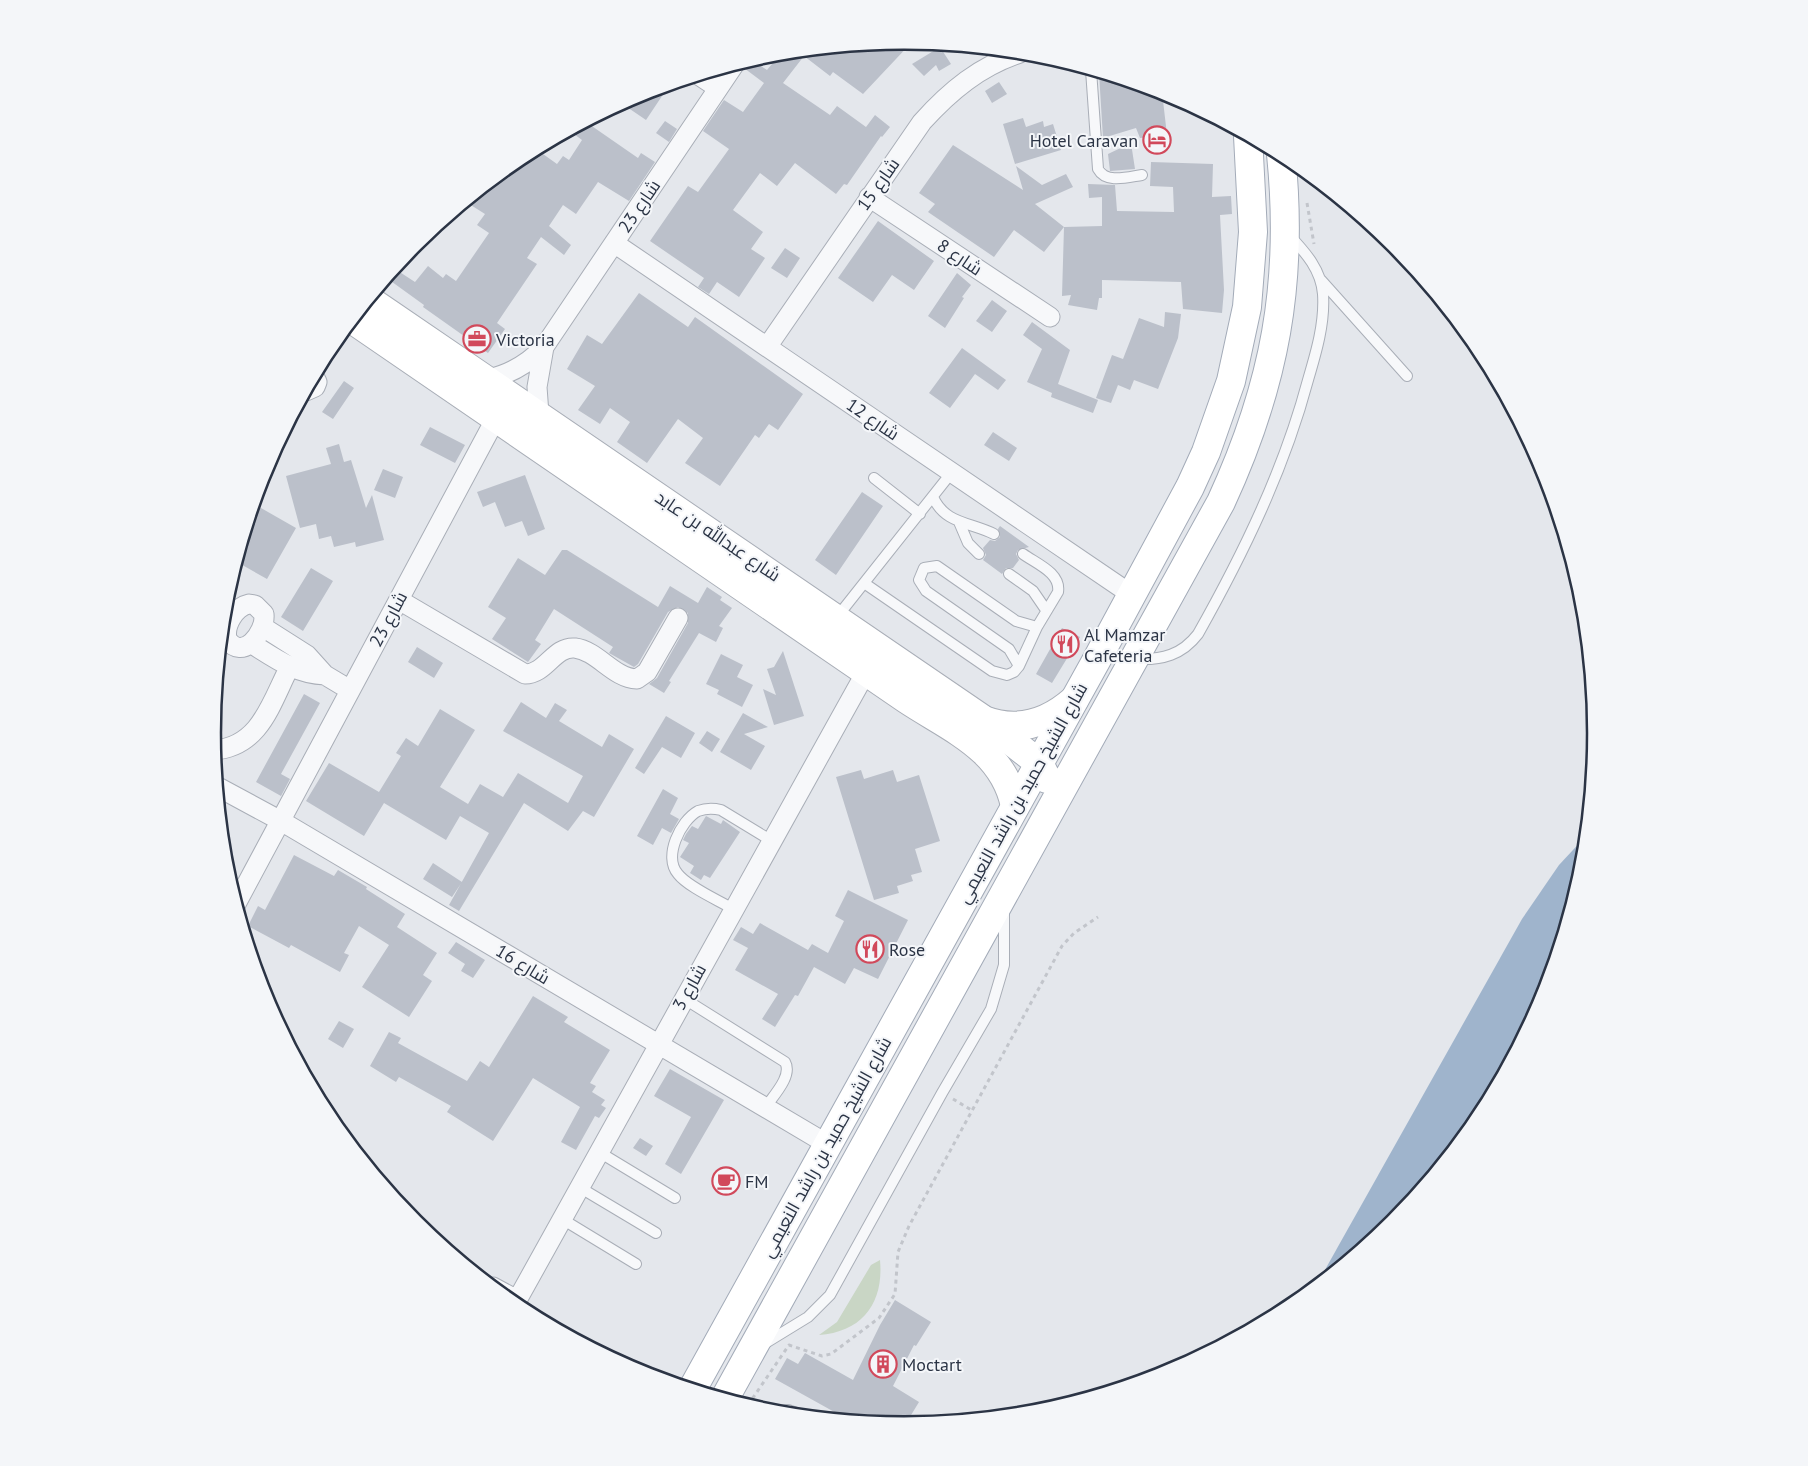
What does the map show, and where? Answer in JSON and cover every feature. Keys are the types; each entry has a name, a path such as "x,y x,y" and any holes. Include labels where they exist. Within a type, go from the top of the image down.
{"main road":[{"name":"شارع الشيخ حميد بن راشد النعيمي","path":"695,1383 1132,595 1206,452 1231,381 1242,335 1251,269 1252,194 1249,144"},
{"name":"شارع الشيخ حميد بن راشد النعيمي","path":"728,1393 1221,502 1253,428 1274,351 1285,271 1286,231 1282,164"},
{"name":"شارع عبدالله بن عابد","path":"373,304 496,418 990,756 1007,778 1016,806"},
{"name":"شارع عبدالله بن عابد","path":"358,322 488,380 924,676 984,720 998,725 1032,724 1062,711 1074,700"},
{"path":"572,470 583,470 590,462 591,457 587,446"},
{"path":"906,699 920,700 925,695 928,689 924,676"},
{"path":"984,720 1039,763 1044,770 1048,787 1034,838"}],"street":[{"name":"شارع 15","path":"767,347 922,122 940,102 961,84 983,69 1008,58"},
{"name":"شارع 23","path":"488,380 524,365 544,347 729,73"},
{"path":"705,80 718,88"},
{"name":"شارع 8","path":"869,197 1050,317"},
{"name":"شارع 12","path":"614,243 1132,595"},
{"name":"شارع 23","path":"539,414 537,387 544,347"},
{"name":"شارع 23","path":"241,895 496,418"},
{"path":"399,600 525,674 538,672 560,652 572,648 585,652 624,676 637,679 648,672 678,618"},
{"path":"228,640 235,647 241,648 252,644 263,626 264,614 255,605 242,605 237,609 231,620"},
{"path":"263,626 307,655 325,675 350,690"},
{"path":"252,644 289,668 325,675"},
{"path":"221,749 243,743 255,732 289,668"},
{"name":"شارع 3","path":"519,1297 683,998 866,672"},
{"name":"شارع 16","path":"223,790 281,821 827,1144"}],"lane":[{"path":"1091,76 1098,169 1100,174 1109,178 1142,175"},
{"path":"1286,231 1314,264 1320,278 1407,376"},
{"path":"1134,659 1150,660 1168,656 1192,642 1258,520 1288,444 1312,366 1322,309 1320,278"},
{"path":"837,617 952,472"},
{"path":"874,478 920,514"},
{"path":"933,497 943,513 959,522 994,534"},
{"path":"959,522 968,544 980,554"},
{"path":"864,583 992,671 1007,675 1014,672 1019,666 1036,627 1058,592 1058,580 1055,576 1024,554"},
{"path":"1019,666 1009,649 926,591 919,580 920,573 924,568 937,566 1016,621 1036,627"},
{"path":"1009,574 1033,591 1046,610"},
{"path":"733,909 678,875 671,860 674,843 691,816 705,809 713,808 721,810 772,841"},
{"path":"750,1352 808,1317 830,1295 942,1093 984,1023 997,995 1004,965 1004,894"},
{"path":"683,998 785,1062 788,1069 786,1076 765,1108"},
{"path":"599,1152 675,1198"},
{"path":"579,1187 656,1233"},
{"path":"562,1219 636,1264"}],"path":[{"path":"1307,196 1309,222 1317,253"},
{"path":"752,1399 789,1345 822,1356 831,1354 866,1330 888,1308 894,1294 898,1252 909,1226 1062,946 1074,933 1098,917"}],"green space":[{"path":"880,1260 878,1289 868,1312 848,1328 834,1333 819,1335 837,1322 871,1265"}],"water":[{"path":"1577,845 1564,910 1551,953 1517,1035 1495,1074 1472,1112 1446,1149 1418,1183 1387,1216 1324,1272 1522,919 1559,865"}],"building":[{"path":"904,50 863,94 833,72 830,76 806,57 859,51"},
{"path":"934,51 942,51 951,64 939,71 936,65 924,76 912,64"},
{"path":"802,58 783,83 830,115 837,106 866,127 875,115 890,127 881,136 847,185 844,184 836,194 795,163 777,186 760,173 733,210 763,232 751,249 765,258 739,297 717,282 709,294 698,287 704,278 650,241 688,186 698,192 729,149 703,131 724,100 743,112 764,83 745,69 760,65 767,70 773,63"},
{"path":"1099,79 1163,101 1167,135 1140,138 1136,128 1103,138"},
{"path":"999,82 1007,94 992,103 985,91"},
{"path":"663,94 646,120 629,108"},
{"path":"1023,118 1026,127 1043,121 1044,127 1053,124 1061,150 1015,164 1003,124"},
{"path":"665,121 677,129 669,142 656,133"},
{"path":"591,126 638,158 641,153 655,162 629,201 598,182 576,214 563,205 549,226 571,245 564,255 541,237 527,258 537,264 497,323 505,329 488,353 423,307 424,305 391,281 400,272 415,282 428,266 443,278 446,274 456,281 489,233 477,225 485,214 471,205 488,191 543,154 557,164 563,156 569,160 582,140 575,135"},
{"path":"1131,143 1135,169 1110,171 1108,154"},
{"path":"953,145 1023,190 1016,166 1042,185 1066,174 1073,187 1035,204 1064,227 1044,252 1014,230 994,257 928,212 935,204 919,193"},
{"path":"1151,162 1213,164 1212,197 1231,196 1232,214 1220,215 1224,290 1222,313 1183,309 1181,282 1102,280 1102,298 1099,298 1097,310 1068,305 1071,295 1062,296 1064,227 1102,226 1102,197 1089,198 1088,184 1115,185 1117,211 1174,212 1173,187 1150,186"},
{"path":"878,221 934,261 914,290 892,275 873,302 838,278"},
{"path":"785,248 800,258 787,278 771,268"},
{"path":"957,273 971,285 945,328 928,316"},
{"path":"639,293 688,327 695,317 803,394 778,430 769,424 759,438 755,435 720,486 685,463 703,438 678,419 647,463 617,442 630,422 610,408 600,424 578,410 595,386 567,369 587,335 602,344"},
{"path":"992,300 1007,311 992,332 976,321"},
{"path":"1165,312 1181,314 1178,338 1158,389 1134,380 1130,390 1118,385 1111,403 1096,398 1112,355 1123,359 1139,318 1164,327"},
{"path":"1032,322 1070,350 1058,384 1098,400 1093,413 1051,397 1052,393 1027,382 1042,349 1023,335"},
{"path":"962,348 1006,380 998,390 975,374 950,408 929,393"},
{"path":"344,381 354,388 333,419 322,412"},
{"path":"430,427 465,445 455,463 420,445"},
{"path":"993,432 1017,448 1009,461 984,445"},
{"path":"339,444 344,462 351,460 366,508 372,495 384,540 356,547 355,542 334,547 331,536 319,539 316,524 300,528 286,476 331,464 326,448"},
{"path":"383,469 403,477 395,498 374,490"},
{"path":"525,475 545,529 528,536 522,521 505,527 495,502 483,507 477,492"},
{"path":"862,492 883,506 836,575 815,560"},
{"path":"259,507 296,528 267,579 242,565"},
{"path":"1000,526 1029,547 1018,550 1016,554 1019,560 1013,568 1006,568 1002,574 983,560 986,555 983,548 990,540 995,541 1000,537 998,529"},
{"path":"562,550 567,550 658,607 670,586 698,603 707,587 722,597 720,600 732,608 719,626 723,628 716,642 699,633 669,681 671,682 664,693 649,684 657,678 688,623 688,613 678,607 668,612 638,664 634,667 609,653 613,647 554,609 535,640 541,644 528,662 492,639 506,618 488,607 518,558 545,575"},
{"path":"311,568 333,581 303,631 281,617"},
{"path":"1062,628 1080,637 1052,683 1036,674"},
{"path":"417,647 443,663 434,678 408,662"},
{"path":"783,651 804,716 774,725 763,689 776,695 767,669 774,667"},
{"path":"721,654 743,665 737,677 753,685 742,707 717,694 719,690 706,684"},
{"path":"304,694 320,703 281,774 290,779 281,796 256,782"},
{"path":"521,702 546,718 555,703 567,710 559,721 602,747 609,734 634,749 594,817 583,811 568,831 524,803 459,911 449,905 489,833 460,816 446,840 384,803 364,836 306,801 329,763 379,792 401,756 396,753 406,738 418,746 440,709 475,730 440,787 468,804 480,784 503,797 518,773 568,803 583,776 503,731"},
{"path":"743,713 768,727 744,734 765,746 751,770 720,752"},
{"path":"666,716 695,733 681,758 662,747 644,774 635,768"},
{"path":"707,731 720,739 712,752 699,743"},
{"path":"861,770 864,779 893,770 897,782 919,775 940,841 915,849 922,872 911,875 913,881 897,886 899,893 874,900 836,777"},
{"path":"663,789 678,798 670,814 679,819 671,833 662,828 653,845 637,836"},
{"path":"706,816 721,824 723,820 740,832 710,878 704,875 701,880 690,873 694,866 680,857 689,843 683,840 686,834 692,826 698,829"},
{"path":"294,855 334,876 338,870 367,887 366,889 405,914 397,927 437,953 423,975 432,981 409,1017 362,987 389,945 359,926 344,953 349,955 340,972 291,945 289,948 249,927 258,906 265,910"},
{"path":"433,863 462,882 452,897 423,879"},
{"path":"848,890 908,920 878,979 854,968 845,984 814,967 798,996 795,995 775,1027 762,1019 778,994 735,970 748,948 733,940 741,927 753,934 760,923 808,950 812,944 828,953 844,921 835,916"},
{"path":"456,942 485,960 473,978 461,971 465,964 448,953"},
{"path":"533,996 568,1017 564,1022 610,1050 590,1083 596,1086 592,1092 605,1100 601,1105 606,1108 599,1118 595,1116 576,1150 561,1142 580,1107 533,1078 493,1141 447,1112 451,1106 399,1077 396,1082 370,1066 389,1032 401,1038 398,1043 467,1081 480,1061 489,1067"},
{"path":"339,1021 354,1029 343,1048 328,1039"},
{"path":"670,1069 724,1100 681,1174 665,1164 691,1117 654,1096"},
{"path":"640,1138 653,1146 646,1156 633,1148"},
{"path":"895,1300 931,1322 916,1346 914,1345 893,1386 919,1402 911,1416 859,1415 835,1412 775,1379 787,1358 798,1364 805,1353 853,1380 880,1325"}],"place":[{"name":"Hotel Caravan","path":"1157,140"},
{"name":"Victoria","path":"477,339"},
{"name":"Al Mamzar Cafeteria","path":"1065,644"},
{"name":"Rose","path":"870,949"},
{"name":"FM","path":"726,1181"},
{"name":"Moctart","path":"883,1364"}]}
